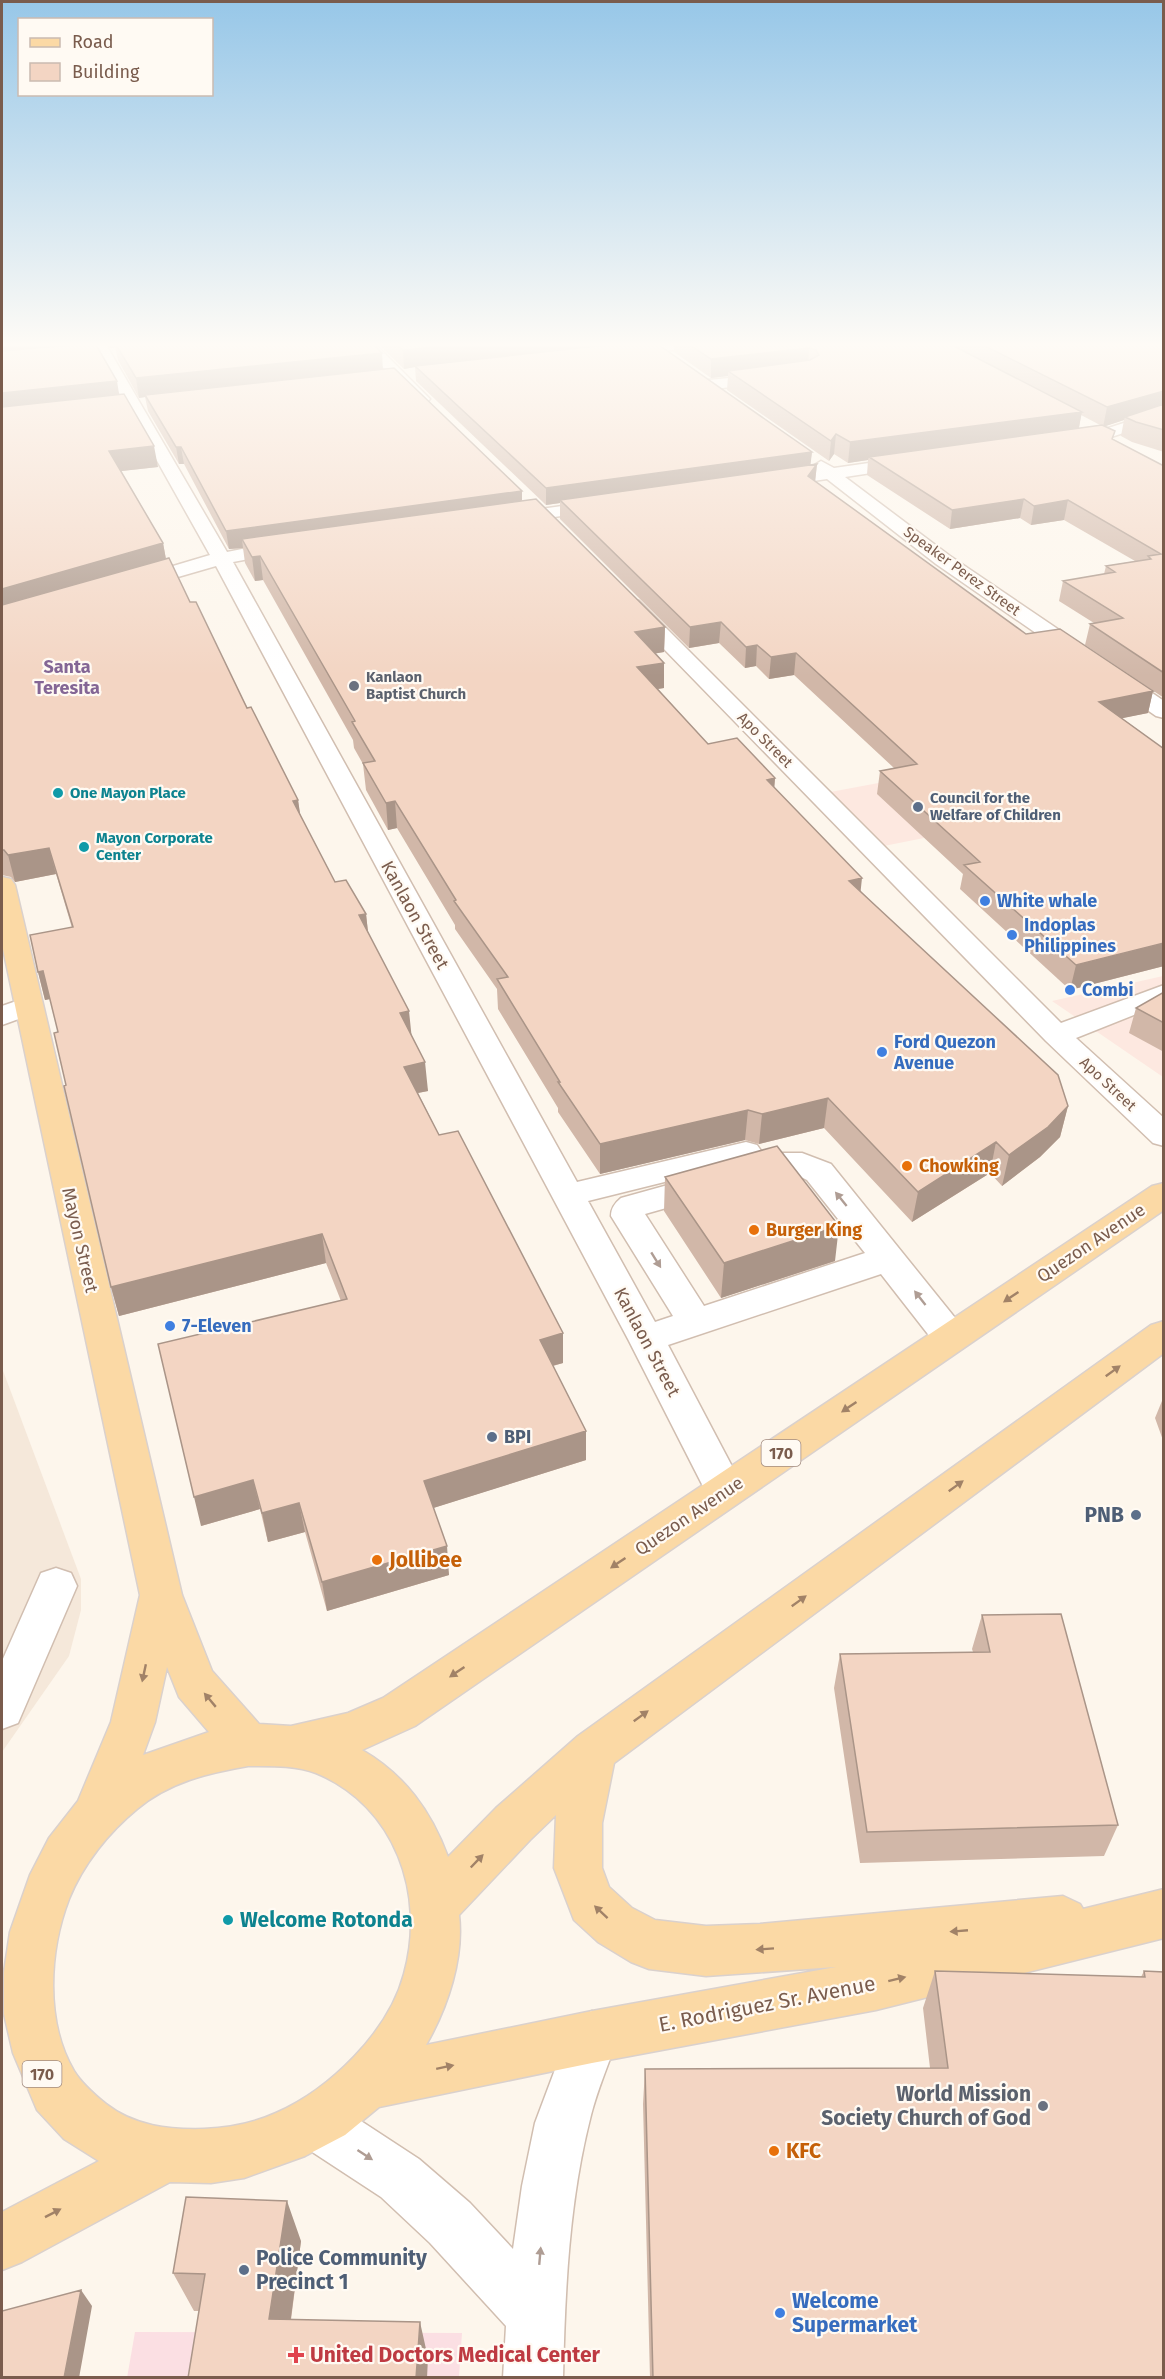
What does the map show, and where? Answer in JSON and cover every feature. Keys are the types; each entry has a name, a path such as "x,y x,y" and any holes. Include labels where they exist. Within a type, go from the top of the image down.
{"main road":[{"name":"Mayon Street","path":"2,885 15,1011 161,1595 195,1683 269,1746"},
{"name":"Quezon Avenue","path":"269,1746 353,1733 399,1712 1164,1194"},
{"path":"436,1904 513,1824 594,1751 1164,1334"},
{"name":"Mayon Street","path":"97,1813 133,1722 161,1595"},
{"name":"170","path":"269,1746 334,1759 373,1782 404,1814 426,1856 436,1904 434,1954 419,2006 397,2046 367,2083 344,2104 316,2123 268,2146 215,2157 164,2156 114,2140 72,2112 42,2074 31,2051 21,2009 14,1948 38,1894 56,1862 75,1836 122,1792 176,1761 205,1752 269,1746"},
{"name":"E. Rodriguez Sr. Avenue","path":"594,1751 578,1823 578,1868 591,1903 615,1926 649,1944 706,1951 760,1949 1164,1912"},
{"name":"E. Rodriguez Sr. Avenue","path":"367,2083 592,2037 876,1984 1164,1912"},
{"name":"170","path":"2,2242 164,2156"}],"street":[{"name":"Kanlaon Street","path":"162,454 646,1340 725,1491"},
{"name":"Speaker Perez Street","path":"803,454 943,560 1164,711"},
{"path":"750,485 925,460"},
{"path":"485,522 535,506 623,502"},
{"path":"535,506 561,534"},
{"path":"111,590 220,558 255,553"},
{"name":"Apo Street","path":"620,593 1056,1035 1164,1136"},
{"path":"1056,1035 1164,993"},
{"path":"567,1195 790,1141"},
{"path":"696,1323 628,1216 628,1210 633,1206 783,1164 802,1164 819,1172 951,1338"},
{"path":"646,1340 889,1258"},
{"path":"2,1709 56,1586"},
{"path":"533,2378 535,2314 544,2212 562,2121 592,2037"},
{"path":"316,2123 400,2178 450,2223 535,2314"}],"shaded area":[{"name":"Council for the Welfare of Children","path":"969,766 1029,817 864,850 809,796"},
{"path":"1163,976 1163,1077 1052,1001"},
{"path":"2,1368 81,1579 81,1610 69,1656 2,1752"},
{"name":"United Doctors Medical Center","path":"135,2332 462,2333 459,2377 127,2378"}],"building":[{"path":"2,454 111,454 163,543 2,589"},
{"path":"185,454 484,454 522,491 226,531"},
{"path":"510,454 797,454 546,488"},
{"path":"891,454 1141,454 1164,466 1164,673 1090,624 1123,618 1063,581 1115,572 1106,566 1151,559 1148,556 1161,554 1068,500 1034,506 1024,499 952,510 869,457"},
{"path":"817,464 808,476 1026,634 1060,629 1153,691 1099,702 1164,749 1164,943 1076,965 964,865 980,862 880,771 917,764 796,653 771,657 757,645 746,647 721,622 690,627 560,500"},
{"path":"536,499 665,627 635,632 664,663 637,667 708,744 737,738 775,778 767,780 862,878 849,881 1058,1075 1068,1106 1048,1127 1009,1155 996,1142 918,1192 828,1098 762,1114 748,1110 600,1144 558,1082 560,1082 497,979 508,977 454,901 456,900 395,801 386,803 363,763 375,761 352,722 355,721 260,556 252,557 242,539"},
{"path":"169,558 190,602 196,602 247,708 251,707 298,800 293,801 335,882 346,880 366,914 359,915 409,1011 400,1013 425,1062 404,1067 439,1135 458,1131 563,1333 540,1340 586,1431 424,1481 447,1546 322,1582 299,1503 262,1513 253,1480 194,1497 158,1344 347,1299 322,1234 111,1287 64,1086 66,1085 54,1033 58,1032 43,971 38,972 30,935 73,927 49,848 8,855 2,850 2,605"},
{"path":"1164,992 1164,1023 1136,1008"},
{"path":"777,1146 839,1226 724,1263 665,1177"},
{"path":"1061,1614 1118,1825 867,1832 840,1654 990,1652 982,1615"},
{"path":"935,1971 1145,1977 1144,1971 1164,1972 1164,2378 653,2378 645,2069 948,2068"},
{"path":"186,2197 287,2201 269,2319 420,2322 416,2378 188,2378 205,2274 173,2273"},
{"path":"81,2290 64,2378 2,2378 2,2311"}],"place":[{"name":"Kanlaon Baptist Church","path":"354,686"},
{"name":"One Mayon Place","path":"58,793"},
{"name":"Council for the Welfare of Children","path":"918,807"},
{"name":"Mayon Corporate Center","path":"84,847"},
{"name":"White whale","path":"985,901"},
{"name":"Indoplas Philippines","path":"1012,935"},
{"name":"Combi","path":"1070,990"},
{"name":"Ford Quezon Avenue","path":"882,1052"},
{"name":"Chowking","path":"907,1166"},
{"name":"Burger King","path":"754,1230"},
{"name":"7-Eleven","path":"170,1326"},
{"name":"BPI","path":"492,1437"},
{"name":"PNB","path":"1136,1515"},
{"name":"Jollibee","path":"377,1560"},
{"name":"Welcome Rotonda","path":"228,1920"},
{"name":"World Mission Society Church of God","path":"1043,2106"},
{"name":"KFC","path":"774,2151"},
{"name":"Police Community Precinct 1","path":"244,2270"},
{"name":"Welcome Supermarket","path":"780,2313"},
{"name":"United Doctors Medical Center","path":"296,2355"}],"district":[{"name":"Santa Teresita","path":"67,677"}]}
